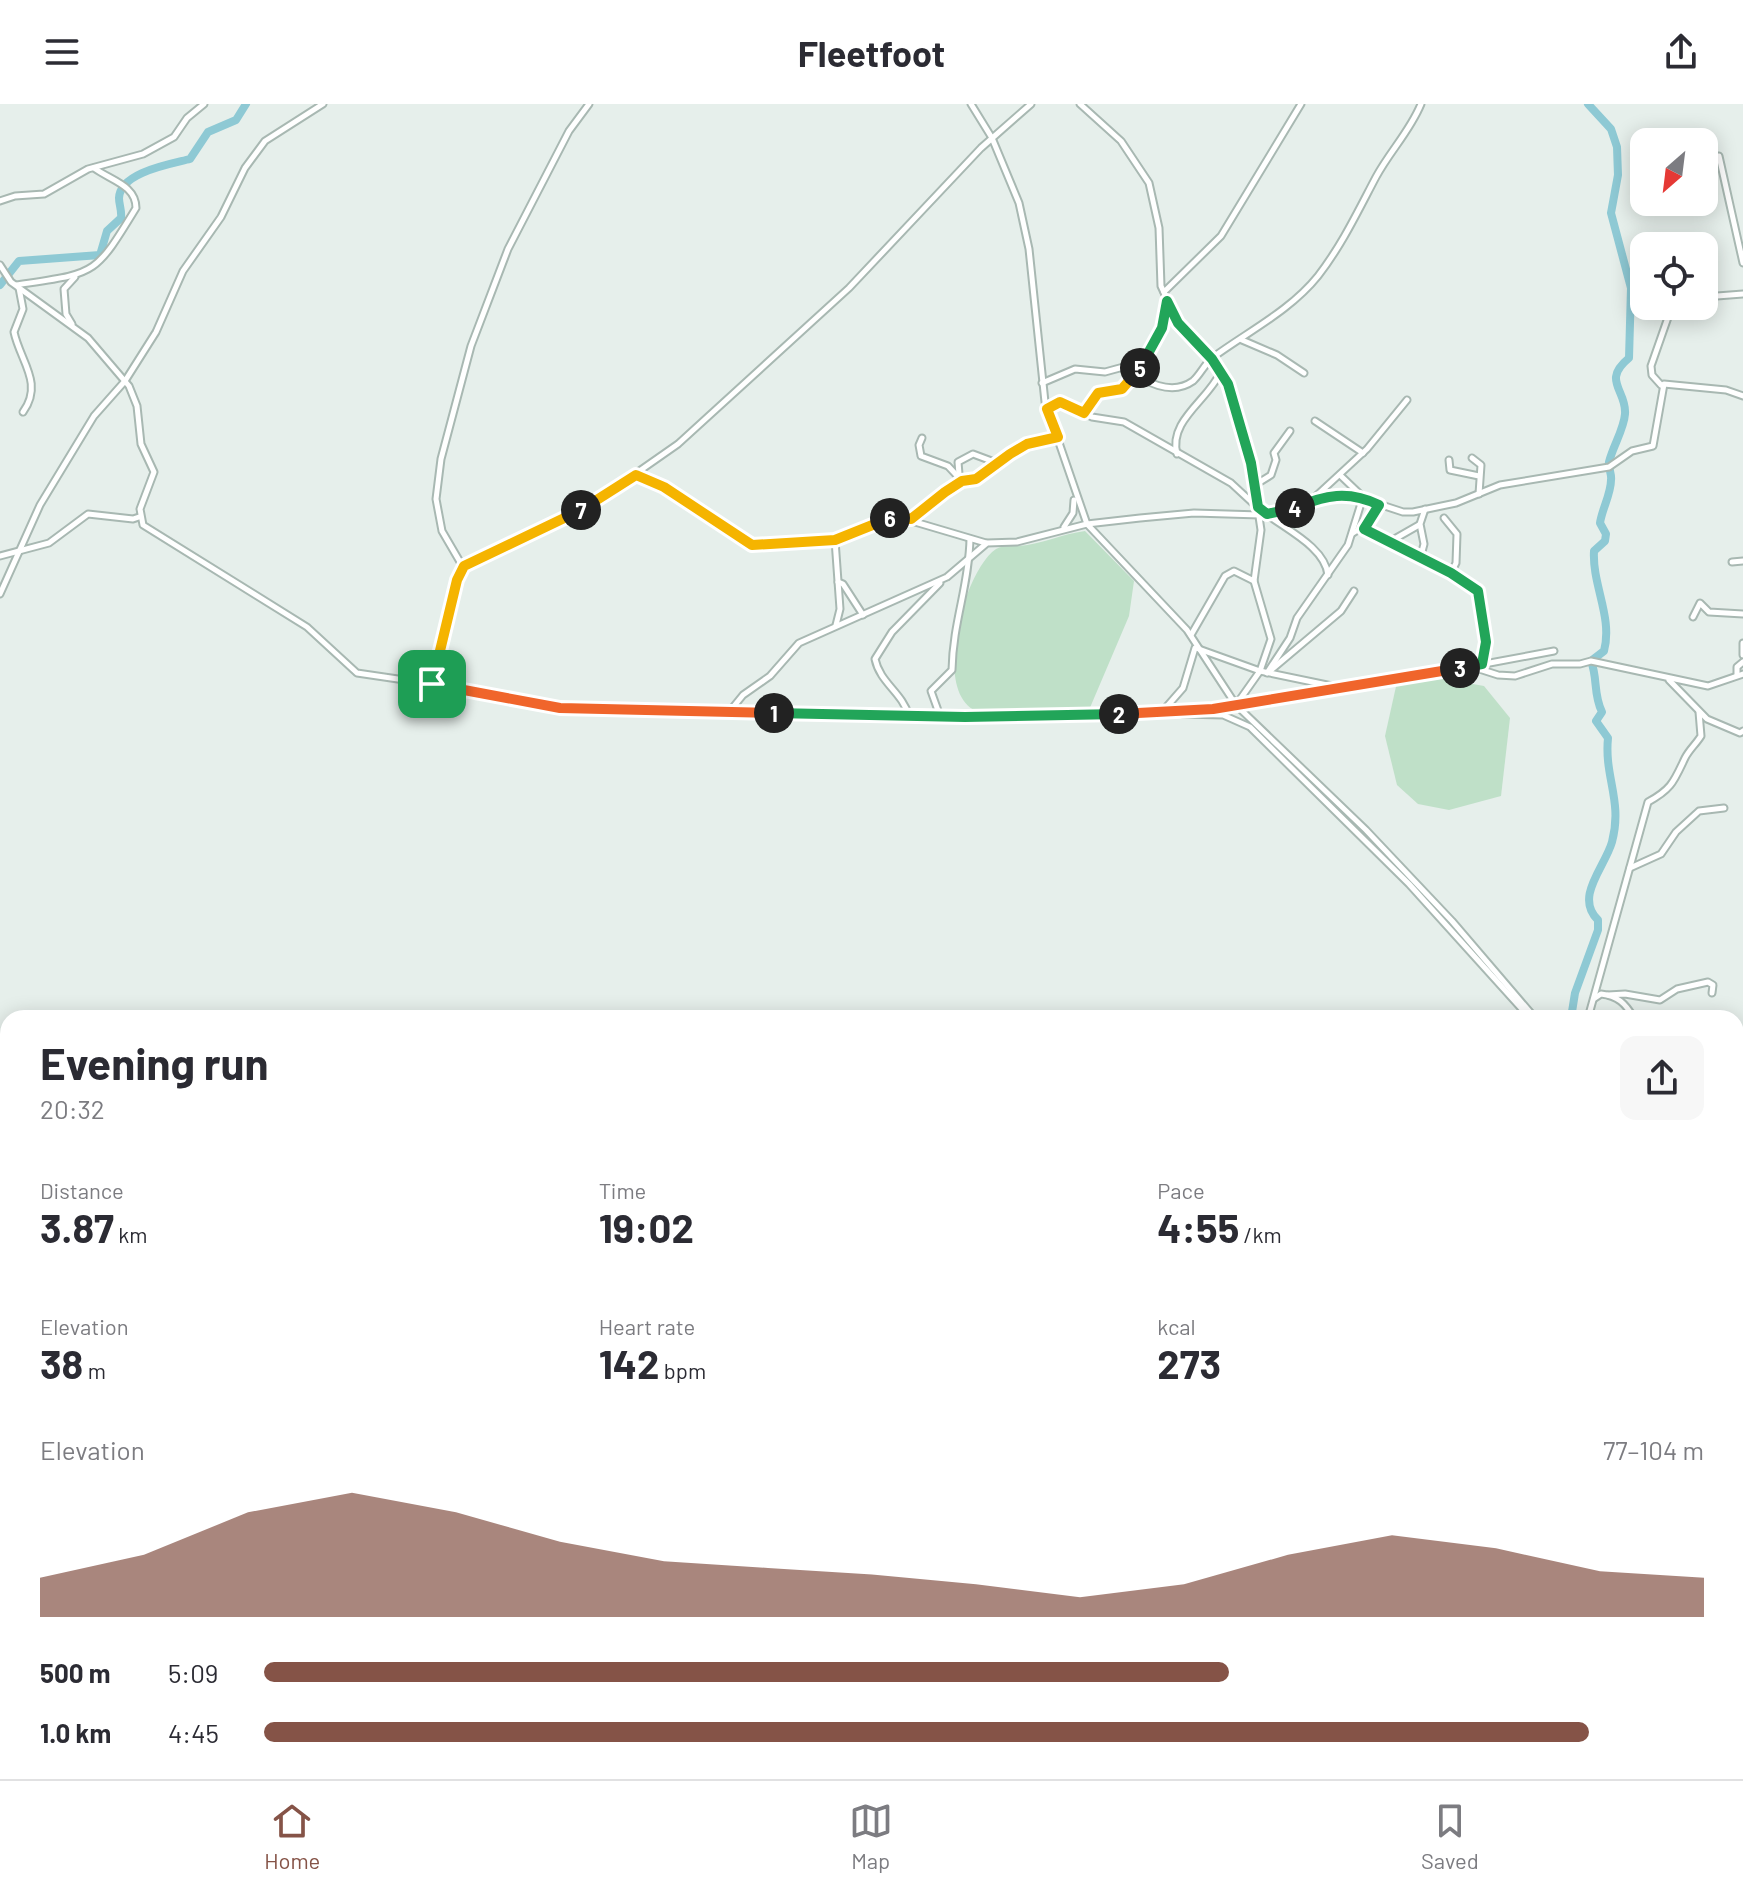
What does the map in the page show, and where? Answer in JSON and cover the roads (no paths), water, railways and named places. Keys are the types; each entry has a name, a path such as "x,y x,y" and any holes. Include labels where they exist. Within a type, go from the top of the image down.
{"street":[{"path":"0,201 15,196 44,194 94,168 143,154 169,140 204,104"},
{"path":"0,594 40,505 90,422 125,381 171,304 183,271 218,222 245,168 270,137 323,104"},
{"path":"432,684 463,567 442,531 436,499 441,459 471,346 508,249 569,131 589,104"},
{"path":"971,104 992,138 1019,203 1029,249 1047,409 1087,524 1191,635 1195,647 1236,705 1398,864 1526,1010"},
{"path":"463,567 595,502 678,444 849,288 992,138 1031,104"},
{"path":"1080,104 1121,141 1149,183 1157,213 1159,279 1178,323 1212,359 1228,384 1258,507"},
{"path":"1164,292 1221,236 1301,104"},
{"path":"1042,383 1075,369 1105,372 1127,366 1137,374 1172,389 1194,380 1212,359 1241,340 1317,277 1359,215 1377,174 1411,125 1421,104"},
{"path":"1719,156 1740,237 1743,263"},
{"path":"72,325 66,314 64,289 107,256 136,208 131,190 94,168"},
{"path":"0,265 4,276 95,344 135,395 141,444 154,472 139,517"},
{"path":"15,285 77,276"},
{"path":"15,285 23,309 14,332 26,358 33,392 23,412"},
{"path":"1718,296 1743,294"},
{"path":"1084,413 1098,393 1122,389 1137,374 1162,328 1167,301"},
{"path":"1667,320 1651,366 1652,375 1661,385 1726,390 1743,396"},
{"path":"1241,340 1277,355 1304,373"},
{"path":"1177,454 1175,441 1181,423 1209,393 1220,373"},
{"path":"1340,475 1363,497 1403,512 1456,503 1500,485 1609,467 1632,451 1653,446 1661,385"},
{"path":"636,475 664,487 752,545 835,540 886,520 911,519 987,543 1017,542 1087,524 1194,513 1263,514 1288,510 1315,497 1340,475 1363,453 1407,400"},
{"path":"1047,409 1060,402 1092,417 1118,419 1231,483 1263,514 1305,541 1325,564 1328,575"},
{"path":"1315,421 1363,453"},
{"path":"1255,485 1271,475 1276,460 1274,453 1290,431"},
{"path":"922,438 919,445 921,456 948,466 960,478 976,479 1027,444 1058,437"},
{"path":"960,478 958,462 973,454 997,463"},
{"path":"1472,458 1481,465 1479,494"},
{"path":"1449,460 1450,470 1479,476"},
{"path":"911,519 960,478"},
{"path":"1060,530 1073,513 1075,495"},
{"path":"1315,497 1363,497"},
{"path":"1236,705 1290,638 1297,618 1353,533 1363,497"},
{"path":"1353,533 1364,529 1379,505"},
{"path":"1420,559 1424,544 1420,524 1425,509"},
{"path":"9,569 0,556 49,543 88,514 139,517"},
{"path":"1263,514 1254,581 1271,639 1264,672"},
{"path":"139,517 147,529 307,627 351,670 365,676 432,684 549,707 909,716 1162,712 1223,715 1250,727 1409,884 1526,1010"},
{"path":"1444,518 1457,534 1456,563 1451,573"},
{"path":"1391,541 1420,524"},
{"path":"1364,529 1451,573 1480,595 1486,642 1482,664"},
{"path":"940,716 931,691 952,670 954,629 969,574 970,539"},
{"path":"835,540 840,609 836,625"},
{"path":"909,716 898,692 878,674 875,659 892,632 947,577 987,543"},
{"path":"1732,562 1743,561"},
{"path":"1191,635 1225,576 1234,571 1254,581"},
{"path":"730,711 743,695 770,676 794,647 836,625 947,577"},
{"path":"838,582 843,584 863,615"},
{"path":"1264,672 1335,616 1354,591"},
{"path":"1693,617 1700,603 1709,612 1743,614"},
{"path":"1743,643 1743,655"},
{"path":"1195,647 1264,672 1341,686"},
{"path":"1162,712 1183,688 1195,647"},
{"path":"1170,712 1236,705 1554,651"},
{"path":"1470,666 1498,675 1515,676 1552,664 1591,661 1708,686 1740,674 1737,667 1743,662"},
{"path":"1669,679 1699,712 1740,733 1743,731"},
{"path":"1590,1010 1648,802 1659,797 1678,779 1687,755 1701,736 1699,712"},
{"path":"1629,868 1661,854 1676,832 1699,811 1724,808"},
{"path":"1593,999 1601,994 1625,994 1660,1000 1677,989 1708,982 1713,985 1712,993"},
{"path":"1608,995 1621,1000 1628,1010"}],"waterway":[{"path":"0,285 19,261 100,255 107,231 121,218 119,198 128,182 148,171 190,159 208,132 236,120 246,104"},
{"path":"1572,1010 1575,993 1598,930 1598,920 1589,902 1590,892 1612,842 1615,827 1608,738 1596,721 1602,712 1591,661 1604,651 1606,638 1594,551 1605,541 1606,534 1600,523 1611,485 1609,462 1625,414 1616,379 1621,366 1629,358 1631,288 1611,213 1618,175 1617,147 1611,129 1588,104"}]}
